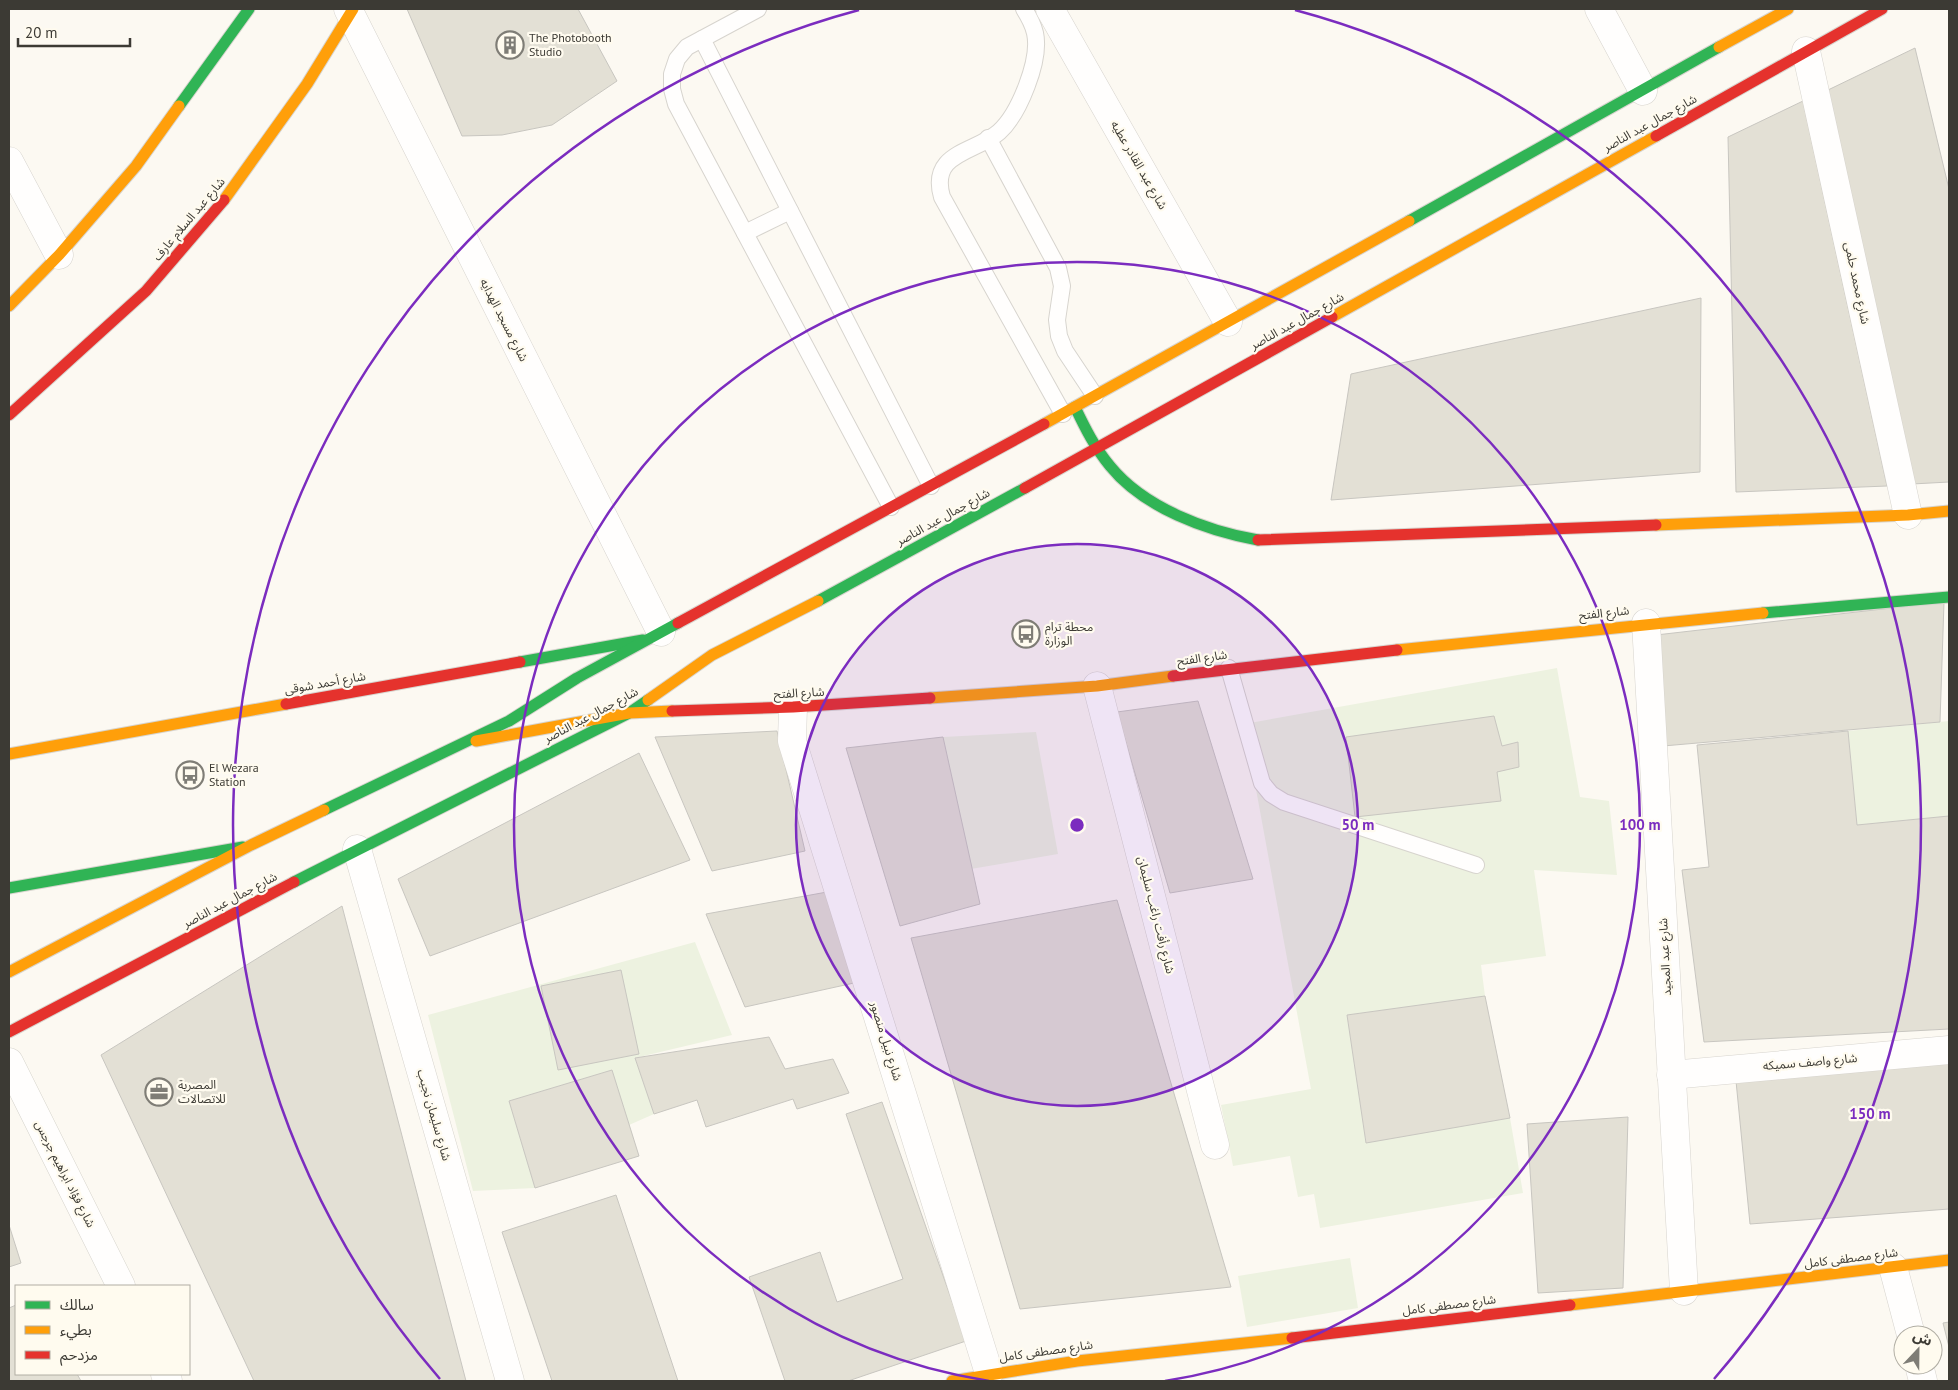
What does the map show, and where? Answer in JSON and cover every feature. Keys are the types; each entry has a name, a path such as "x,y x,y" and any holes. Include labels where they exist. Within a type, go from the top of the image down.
{"main road":[{"path":"9,306 59,255 136,166 249,9"},
{"path":"9,972 251,845 508,721 577,678 1095,396 1788,9"},
{"name":"شارع جمال عبد الناصر","path":"9,1032 357,849 628,713 668,688 712,655 814,603 1096,449 1882,9"},
{"name":"شارع عبد السلام عارف","path":"9,415 146,291 226,198 307,84 350,10"},
{"path":"1069,410 1096,449 1119,476 1144,496 1176,515 1200,525 1257,540 1908,515 1949,511"},
{"name":"شارع الفتح","path":"458,744 628,713 793,708 1097,686 1229,668 1646,623 1949,597"},
{"name":"شارع أحمد شوقى","path":"9,754 654,636"},
{"path":"9,888 251,845"},
{"name":"شارع مصطفى كامل","path":"952,1381 989,1373 1131,1354 1204,1348 1949,1260"}],"street":[{"name":"شارع عبد القادر عطيه","path":"1050,9 1228,322"},
{"path":"1599,9 1642,91"},
{"name":"شارع مسجد الهدايه","path":"350,10 654,636"},
{"name":"شارع محمد حلمى","path":"1806,51 1908,515"},
{"path":"9,161 59,255"},
{"name":"شارع عبد المجيد","path":"1646,623 1684,1292"},
{"name":"شارع رأفت راغب سليمان","path":"1097,686 1215,1145"},
{"name":"شارع نبيل منصور","path":"793,708 792,741 989,1373"},
{"name":"شارع سليمان نجيب","path":"357,849 510,1381"},
{"name":"شارع واصف سميكه","path":"1671,1075 1949,1050"},
{"name":"شارع فؤاد ابراهيم جرجس","path":"9,1062 120,1285"},
{"path":"1892,1267 1908,1325"}],"lane":[{"path":"758,9 687,47 677,59 672,74 672,89 676,104 892,507"},
{"path":"1024,9 1036,34 1033,64 1020,104 998,133 947,163 939,179 939,188 942,197 1069,410"},
{"path":"702,39 931,486"},
{"path":"988,138 1058,268 1062,286 1057,320 1059,336 1065,351 1095,396"},
{"path":"745,233 790,211"},
{"path":"1229,668 1262,783 1271,794 1284,802 1476,865"}],"green space":[{"path":"1557,668 1580,797 1609,801 1617,875 1534,870 1546,956 1481,965 1485,996 1347,1015 1366,1142 1510,1118 1523,1193 1320,1228 1314,1194 1298,1197 1290,1156 1233,1166 1221,1105 1311,1089 1244,724"},
{"path":"1949,721 1949,816 1857,825 1848,731"},
{"path":"1036,732 1058,854 971,869 943,737"},
{"path":"695,942 732,1035 635,1058 654,1114 629,1125 612,1070 509,1101 535,1188 473,1191 428,1015"},
{"path":"1350,1258 1358,1308 1247,1327 1238,1276"}],"building":[{"name":"The Photobooth Studio","path":"407,9 578,9 617,81 552,125 502,135 462,136"},
{"path":"1915,48 1949,189 1949,482 1912,484 1828,90"},
{"path":"1803,101 1887,486 1736,492 1728,137"},
{"path":"1701,298 1700,472 1331,500 1351,374"},
{"path":"1944,602 1940,722 1663,746 1656,635"},
{"path":"1198,701 1253,879 1170,893 1117,712"},
{"path":"1494,716 1502,746 1518,742 1519,767 1497,772 1501,801 1355,817 1346,737"},
{"path":"777,731 805,851 712,871 655,737"},
{"path":"1848,731 1857,825 1949,816 1949,1029 1704,1042 1682,870 1709,867 1697,745"},
{"path":"943,737 980,904 900,926 846,748"},
{"path":"639,753 690,860 430,956 398,879"},
{"path":"827,892 854,983 745,1007 706,914"},
{"path":"1117,900 1231,1287 1020,1309 911,938"},
{"path":"342,906 466,1381 254,1381 101,1055"},
{"path":"621,970 639,1054 558,1070 541,986"},
{"path":"1485,996 1510,1118 1366,1143 1347,1015"},
{"path":"769,1037 785,1069 833,1059 849,1093 797,1109 793,1099 706,1127 697,1100 654,1114 635,1058"},
{"path":"1949,1062 1949,1209 1750,1224 1736,1081"},
{"path":"612,1070 639,1156 535,1188 509,1101"},
{"path":"882,1102 966,1341 848,1381 785,1381 749,1277 820,1252 837,1302 903,1279 846,1114"},
{"path":"1628,1117 1623,1288 1538,1293 1527,1124"},
{"path":"616,1195 678,1381 552,1381 502,1232"},
{"path":"9,1225 21,1263 9,1267"},
{"path":"15,1305 15,1375 78,1375 81,1381 9,1381 9,1308"},
{"path":"1949,1322 1949,1347 1943,1323"}],"traffic: fast":[{"path":"179,106 249,9"},
{"path":"1409,221 1719,47"},
{"path":"1075,407 1091,438 1110,466 1140,494 1158,505 1198,524 1218,531 1258,540"},
{"path":"818,601 1025,488"},
{"path":"1763,613 1949,597"},
{"path":"324,810 509,721 577,678 678,623"},
{"path":"520,662 643,640"},
{"path":"294,882 629,713 648,700"},
{"path":"9,888 243,847"}],"traffic: slow":[{"path":"224,200 307,84 353,9"},
{"path":"1719,47 1788,9"},
{"path":"9,306 59,255 136,166 179,106"},
{"path":"1332,317 1656,136"},
{"path":"1044,424 1409,221"},
{"path":"1656,525 1908,515 1949,511"},
{"path":"648,700 712,655 818,601"},
{"path":"1397,650 1763,613"},
{"path":"930,698 1097,686 1173,676"},
{"path":"9,754 286,704"},
{"path":"476,741 629,713 672,711"},
{"path":"9,972 251,845 324,810"},
{"path":"1570,1305 1949,1260"},
{"path":"952,1381 1077,1361 1292,1338"}],"traffic: jam":[{"path":"1656,136 1882,9"},
{"path":"9,415 146,291 224,200"},
{"path":"1025,488 1332,317"},
{"path":"678,623 1044,424"},
{"path":"1258,540 1656,525"},
{"path":"1173,676 1397,650"},
{"path":"286,704 520,662"},
{"path":"672,711 793,707 930,698"},
{"path":"9,1032 294,882"},
{"path":"1292,1338 1570,1305"}],"place":[{"name":"The Photobooth Studio","path":"510,45"},
{"name":"محطة ترام الوزارة","path":"1026,634"},
{"name":"El Wezara Station","path":"190,775"},
{"name":"المصرية للاتصالات","path":"159,1092"}]}
